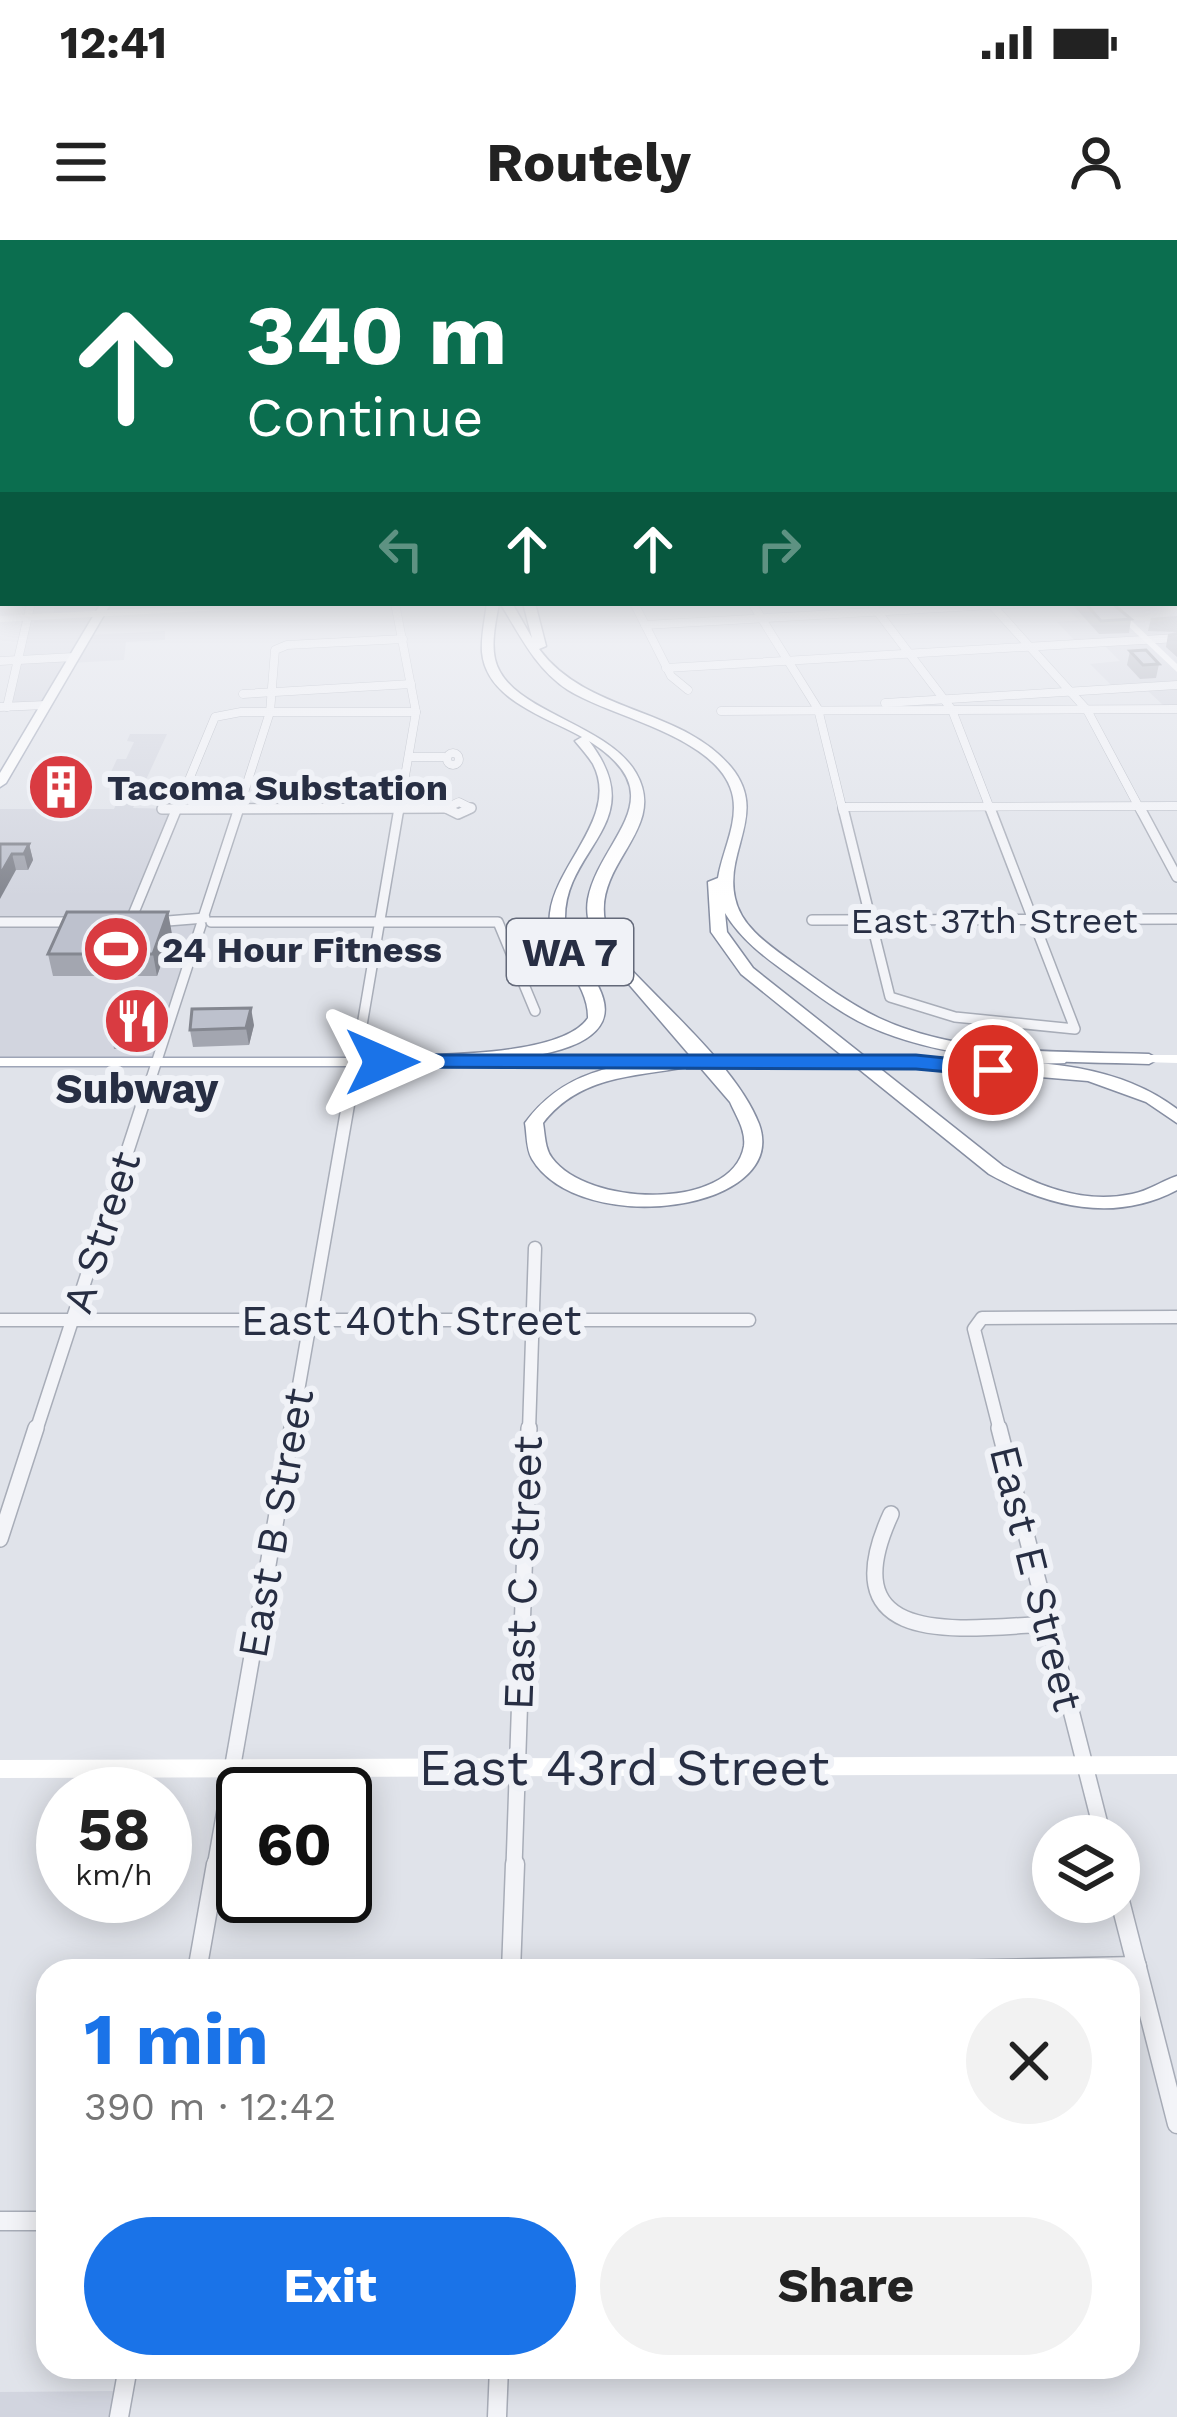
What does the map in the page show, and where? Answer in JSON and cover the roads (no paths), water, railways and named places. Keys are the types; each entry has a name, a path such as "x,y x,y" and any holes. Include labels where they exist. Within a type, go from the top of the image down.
{"highway":[{"name":"WA 7","path":"382,1062 550,1048 581,1035 596,1019 597,1003 556,921 605,802 605,773 585,744 520,695"},
{"path":"589,695 677,732 710,754 738,785 742,821 725,886 732,914 754,940 838,1002 896,1030 949,1042 1149,1059"},
{"path":"528,701 592,735 633,779 639,805 629,833 598,885 595,925 622,970 722,1080 754,1132 748,1158 728,1180 664,1201 624,1201 580,1190 556,1176 539,1156 533,1128 552,1098 588,1079 686,1062"},
{"path":"742,821 716,877 717,923 733,955 774,995 1014,1182 1058,1198 1094,1203 1140,1200 1177,1182"},
{"path":"916,1062 1098,1077 1147,1095 1177,1118"}],"main road":[{"path":"0,784 52,695"},
{"name":"WA 7","path":"0,1062 1149,1059"}],"street":[{"name":"A Street","path":"0,1539 203,922 271,695"},
{"path":"359,1043 416,712 413,695"},
{"path":"809,695 818,709 890,997 956,1017 1075,1029 942,695"},
{"path":"818,709 1025,695"},
{"path":"1073,695 1087,710 1177,878"},
{"path":"3,707 46,704"},
{"path":"721,711 1177,709"},
{"path":"130,922 215,718 269,712 416,712"},
{"path":"409,757 444,758"},
{"path":"843,807 1177,806"},
{"path":"162,808 446,808"},
{"name":"East 37th Street","path":"812,920 1177,920"},
{"path":"0,922 81,922"},
{"path":"114,922 498,922 536,1011"},
{"path":"1149,1059 1177,1059"},
{"name":"East B Street","path":"233,1767 352,1075"},
{"name":"East C Street","path":"511,1959 535,1248"},
{"name":"East E Street","path":"1098,1815 973,1337 977,1321 1010,1314 1177,1317"},
{"name":"East 40th Street","path":"0,1320 749,1320"},
{"path":"891,1514 872,1568 880,1598 895,1618 922,1625 1047,1624"},
{"name":"East 43rd Street","path":"372,1768 1177,1765"},
{"name":"East 43rd Street","path":"0,1769 216,1768"},
{"name":"East B Street","path":"199,1959 216,1864"},
{"path":"1126,1923 1135,1959"},
{"path":"1140,1978 1177,2124"},
{"path":"0,2221 36,2221"},
{"path":"119,2417 126,2379"},
{"path":"497,2417 499,2379"}],"place":[{"name":"Tacoma Substation","path":"61,787"},
{"name":"24 Hour Fitness","path":"116,949"},
{"name":"Subway","path":"137,1021"}]}
